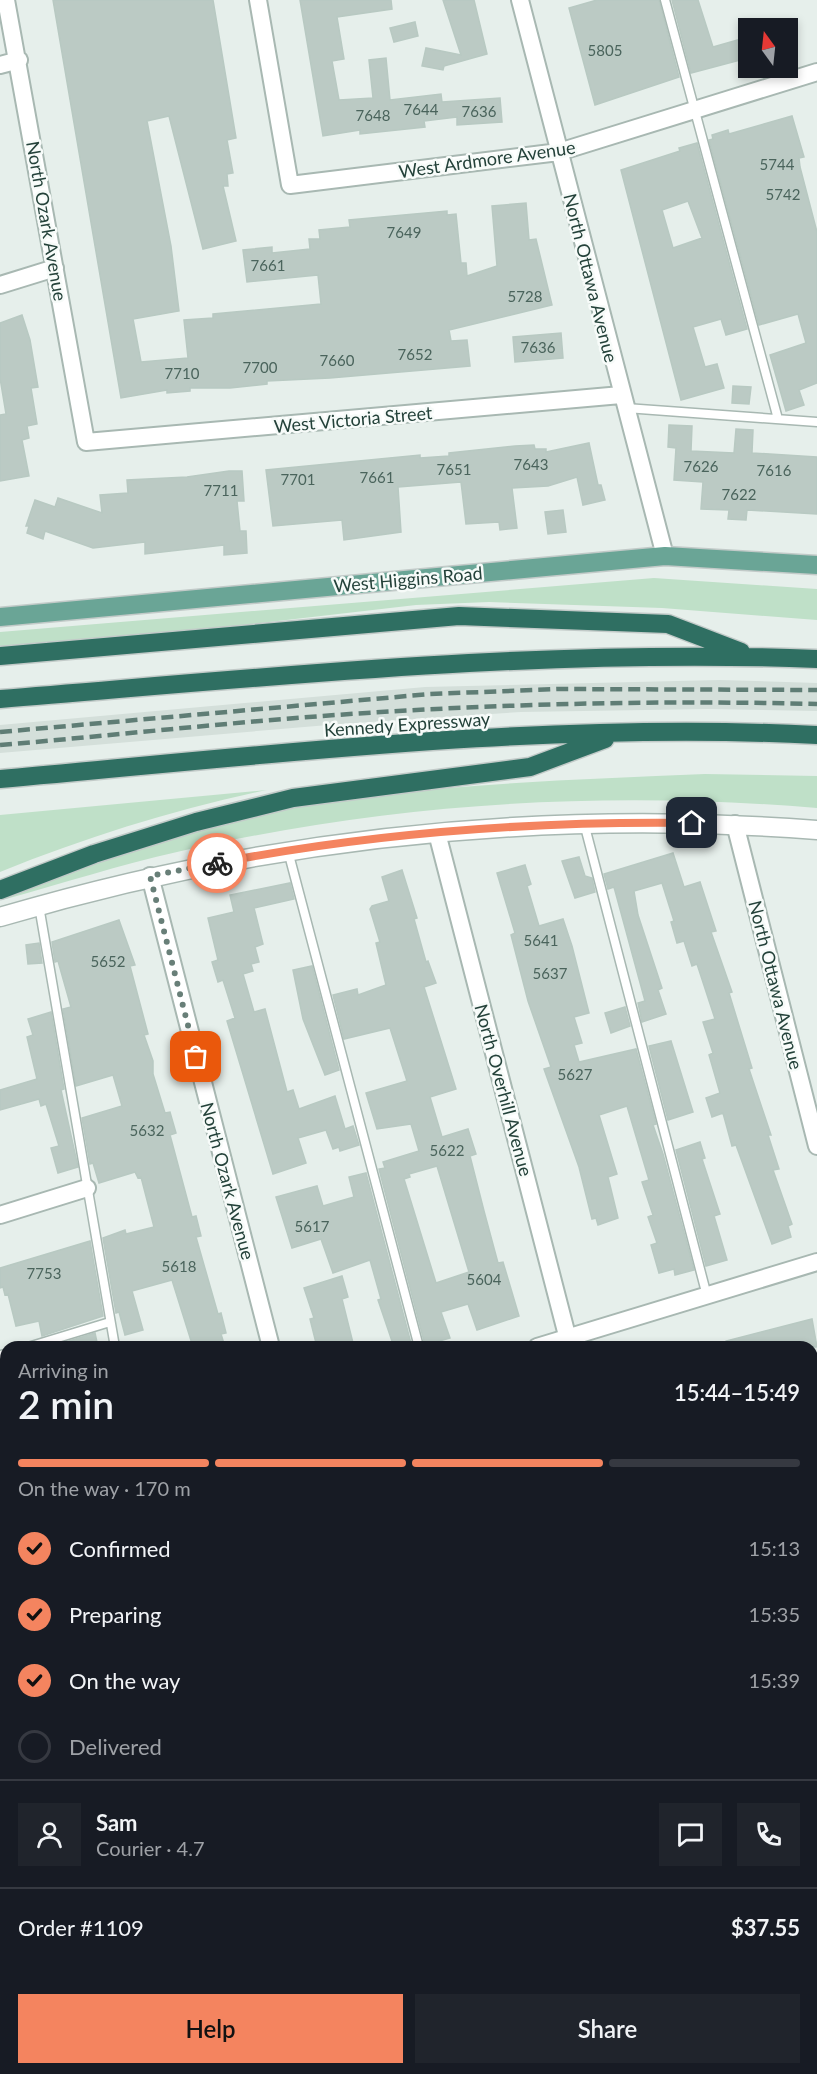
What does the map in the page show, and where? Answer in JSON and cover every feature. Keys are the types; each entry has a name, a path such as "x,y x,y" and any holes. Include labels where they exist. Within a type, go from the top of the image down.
{"highway":[{"path":"0,656 459,615 668,624 751,656"},
{"path":"0,699 426,665 517,660 751,656 817,659"},
{"path":"0,890 94,854 196,822 293,798 530,767 624,732"},
{"name":"Kennedy Expressway","path":"0,779 381,746 624,732 817,735"}],"main road":[{"name":"West Higgins Road","path":"0,617 665,556 817,565"}],"street":[{"name":"North Ozark Avenue","path":"6,0 19,60 86,442"},
{"name":"West Ardmore Avenue","path":"258,0 290,185 559,152 817,72"},
{"name":"North Ottawa Avenue","path":"520,0 665,556"},
{"path":"0,65 19,60"},
{"path":"0,285 56,268"},
{"name":"West Victoria Street","path":"86,442 623,401"},
{"path":"0,917 150,876 288,850 437,833 584,822 735,824 817,830"},
{"name":"North Ottawa Avenue","path":"735,824 817,1146"},
{"name":"North Overhill Avenue","path":"437,833 569,1341"},
{"name":"North Ozark Avenue","path":"150,876 269,1341"},
{"path":"0,1215 87,1188"},
{"path":"572,1341 817,1262"}],"lane":[{"path":"665,0 778,419"},
{"path":"623,401 817,422"},
{"path":"584,822 707,1296"},
{"path":"288,850 417,1341"},
{"path":"39,906 114,1341"},
{"path":"48,1341 110,1322"}],"shaded area":[{"path":"720,680 817,683 817,711 708,709 521,712 340,724 0,753 0,725 425,687"}],"green space":[{"path":"654,578 817,589 817,620 662,608 489,602 416,605 217,628 0,647 0,632"},
{"path":"705,774 817,776 817,808 656,800 495,805 415,812 256,835 113,868 6,899 9,894 142,846 196,829 283,810 403,792 584,779"},
{"path":"267,790 132,825 0,872 0,815"}],"building":[{"path":"53,0 213,0 236,138 227,140 233,173 227,174 228,186 223,186 236,241 203,249 169,116 147,121 171,246 179,311 133,319 141,362 188,358 184,320 213,318 213,314 321,304 318,275 247,282 243,250 272,247 272,253 310,249 309,239 320,239 319,230 350,227 349,220 447,211 447,215 456,214 461,263 466,263 467,276 497,266 492,206 526,203 529,240 536,239 552,305 449,330 451,341 467,340 470,366 267,381 267,384 230,388 190,388 190,391 167,393 167,390 121,398"},
{"path":"300,0 391,0 392,9 337,17 344,59 332,61 339,100 373,98 369,60 386,58 390,100 441,94 442,102 500,98 502,122 457,125 457,117 424,121 425,127 360,134 360,130 323,136"},
{"path":"443,0 474,0 487,54 444,66 443,70 422,66 426,48 461,55"},
{"path":"597,0 659,0 679,77 595,105 569,8"},
{"path":"672,0 698,0 713,47 738,40 738,61 691,73"},
{"path":"415,22 418,36 394,42 390,28"},
{"path":"792,116 804,157 799,158 800,167 817,232 817,383 799,390 804,405 786,411 770,355 806,343 798,314 759,325 709,140 713,139 712,135 728,130 729,134"},
{"path":"697,143 747,329 726,335 721,319 693,327 705,367 717,364 724,388 681,400 621,170 680,151 679,148","holes":["688,201 702,238 673,248 662,210"]},
{"path":"22,315 30,340 38,387 31,388 37,424 27,426 29,438 22,440 29,476 0,481 0,415 6,414 0,378 0,323"},
{"path":"561,333 563,358 515,362 513,337"},
{"path":"733,386 751,387 749,404 732,403"},
{"path":"669,425 692,426 691,451 734,453 736,429 753,430 752,453 817,457 817,514 747,510 746,520 728,519 729,510 701,509 703,482 674,480 676,448 668,447"},
{"path":"589,443 598,485 601,485 605,500 583,505 577,477 548,486 512,488 517,528 500,530 499,522 466,524 461,482 398,487 401,532 344,540 342,520 273,526 266,470 420,455 420,458 449,456 449,453 515,446 534,445 535,449 546,449 546,452"},
{"path":"242,471 244,501 237,501 240,531 246,531 247,553 224,555 224,545 145,554 145,542 93,548 45,531 43,539 27,533 29,526 26,526 35,500 55,507 58,498 102,513 100,495 128,493 127,480 187,477"},
{"path":"563,510 566,532 548,534 545,512"},
{"path":"673,853 684,887 700,882 716,931 711,932 732,992 729,993 752,1068 749,1069 771,1135 768,1135 779,1169 773,1170 792,1224 788,1226 791,1237 772,1244 736,1145 732,1146 723,1113 712,1117 706,1098 720,1093 709,1055 713,1053 703,1022 715,1019 697,964 692,966 684,941 677,943 671,922 674,921 662,883 634,891 638,915 662,988 658,990 666,1014 642,1022 638,1003 645,1001 614,887 608,889 604,874"},
{"path":"579,857 585,876 592,878 595,892 575,898 562,861"},
{"path":"525,865 531,884 527,886 539,926 563,919 572,946 589,1013 574,1017 582,1043 574,1045 579,1062 636,1049 656,1124 653,1125 694,1270 675,1275 674,1269 659,1273 651,1245 657,1243 648,1217 653,1215 642,1182 649,1180 627,1106 599,1115 617,1174 608,1177 618,1218 598,1225 596,1218 592,1219 579,1167 544,1069 551,1067 528,1001 511,935 515,933 497,873"},
{"path":"402,870 417,918 414,919 426,962 428,961 436,983 424,987 456,1089 430,1097 442,1137 468,1129 476,1154 470,1156 498,1263 503,1262 519,1316 477,1330 468,1304 441,1312 450,1338 439,1341 424,1341 379,1169 385,1168 383,1162 419,1151 411,1124 377,1129 366,1093 407,1081 390,1028 344,1039 333,995 357,989 358,995 386,985 376,943 380,942 370,909 372,906 389,901 382,877","holes":["437,1166 469,1272 436,1283 404,1179 410,1177 409,1174"]},
{"path":"290,883 294,899 254,908 263,944 255,947 259,962 251,964 253,971 243,974 254,1012 265,1009 287,1092 293,1090 299,1109 335,1096 345,1129 353,1126 359,1145 340,1151 339,1147 333,1149 326,1130 298,1138 306,1163 273,1174 227,1021 235,1018 223,980 218,982 212,962 218,960 208,918 234,912 230,895"},
{"path":"119,920 135,965 130,966 148,1034 144,1035 153,1061 153,1074 165,1113 170,1112 176,1133 170,1135 192,1217 196,1216 201,1236 196,1237 218,1314 221,1313 226,1333 221,1334 223,1341 191,1341 172,1280 132,1291 143,1330 125,1335 119,1312 116,1313 103,1238 125,1230 126,1234 154,1227 141,1177 138,1178 135,1172 99,1183 93,1163 90,1164 82,1118 122,1106 113,1075 76,1086 63,1009 71,1007 58,961 55,962 52,942"},
{"path":"39,943 42,963 28,964 26,945"},
{"path":"312,966 339,1070 325,1075 303,1019 293,970"},
{"path":"625,1007 630,1026 611,1033 605,1013"},
{"path":"51,1012 64,1089 61,1090 78,1167 58,1173 51,1148 59,1146 46,1104 41,1106 39,1099 0,1110 0,1090 37,1079 27,1037 33,1035 28,1019"},
{"path":"671,1041 693,1112 668,1120 649,1046"},
{"path":"700,1142 705,1158 702,1159 720,1214 714,1216 727,1260 706,1266 676,1150"},
{"path":"366,1173 410,1341 392,1341 378,1300 381,1299 370,1260 333,1273 321,1239 292,1248 276,1197 317,1186 323,1206 354,1197 349,1177"},
{"path":"90,1241 103,1316 42,1336 39,1321 16,1326 8,1294 5,1295 3,1287 0,1288 0,1268"},
{"path":"342,1276 348,1297 342,1299 352,1341 316,1341 310,1319 314,1318 304,1288"},
{"path":"812,1319 816,1341 726,1341"},
{"path":"95,1333 97,1341 69,1341"}],"railway":[{"path":"0,732 430,694 559,689 817,690"},
{"path":"0,745 282,719 446,708 631,703 817,704"}],"way so far":[{"path":"196,1057 150,876 217,863"}],"route":[{"path":"217,863 288,850 437,833 584,822 692,823"}]}
